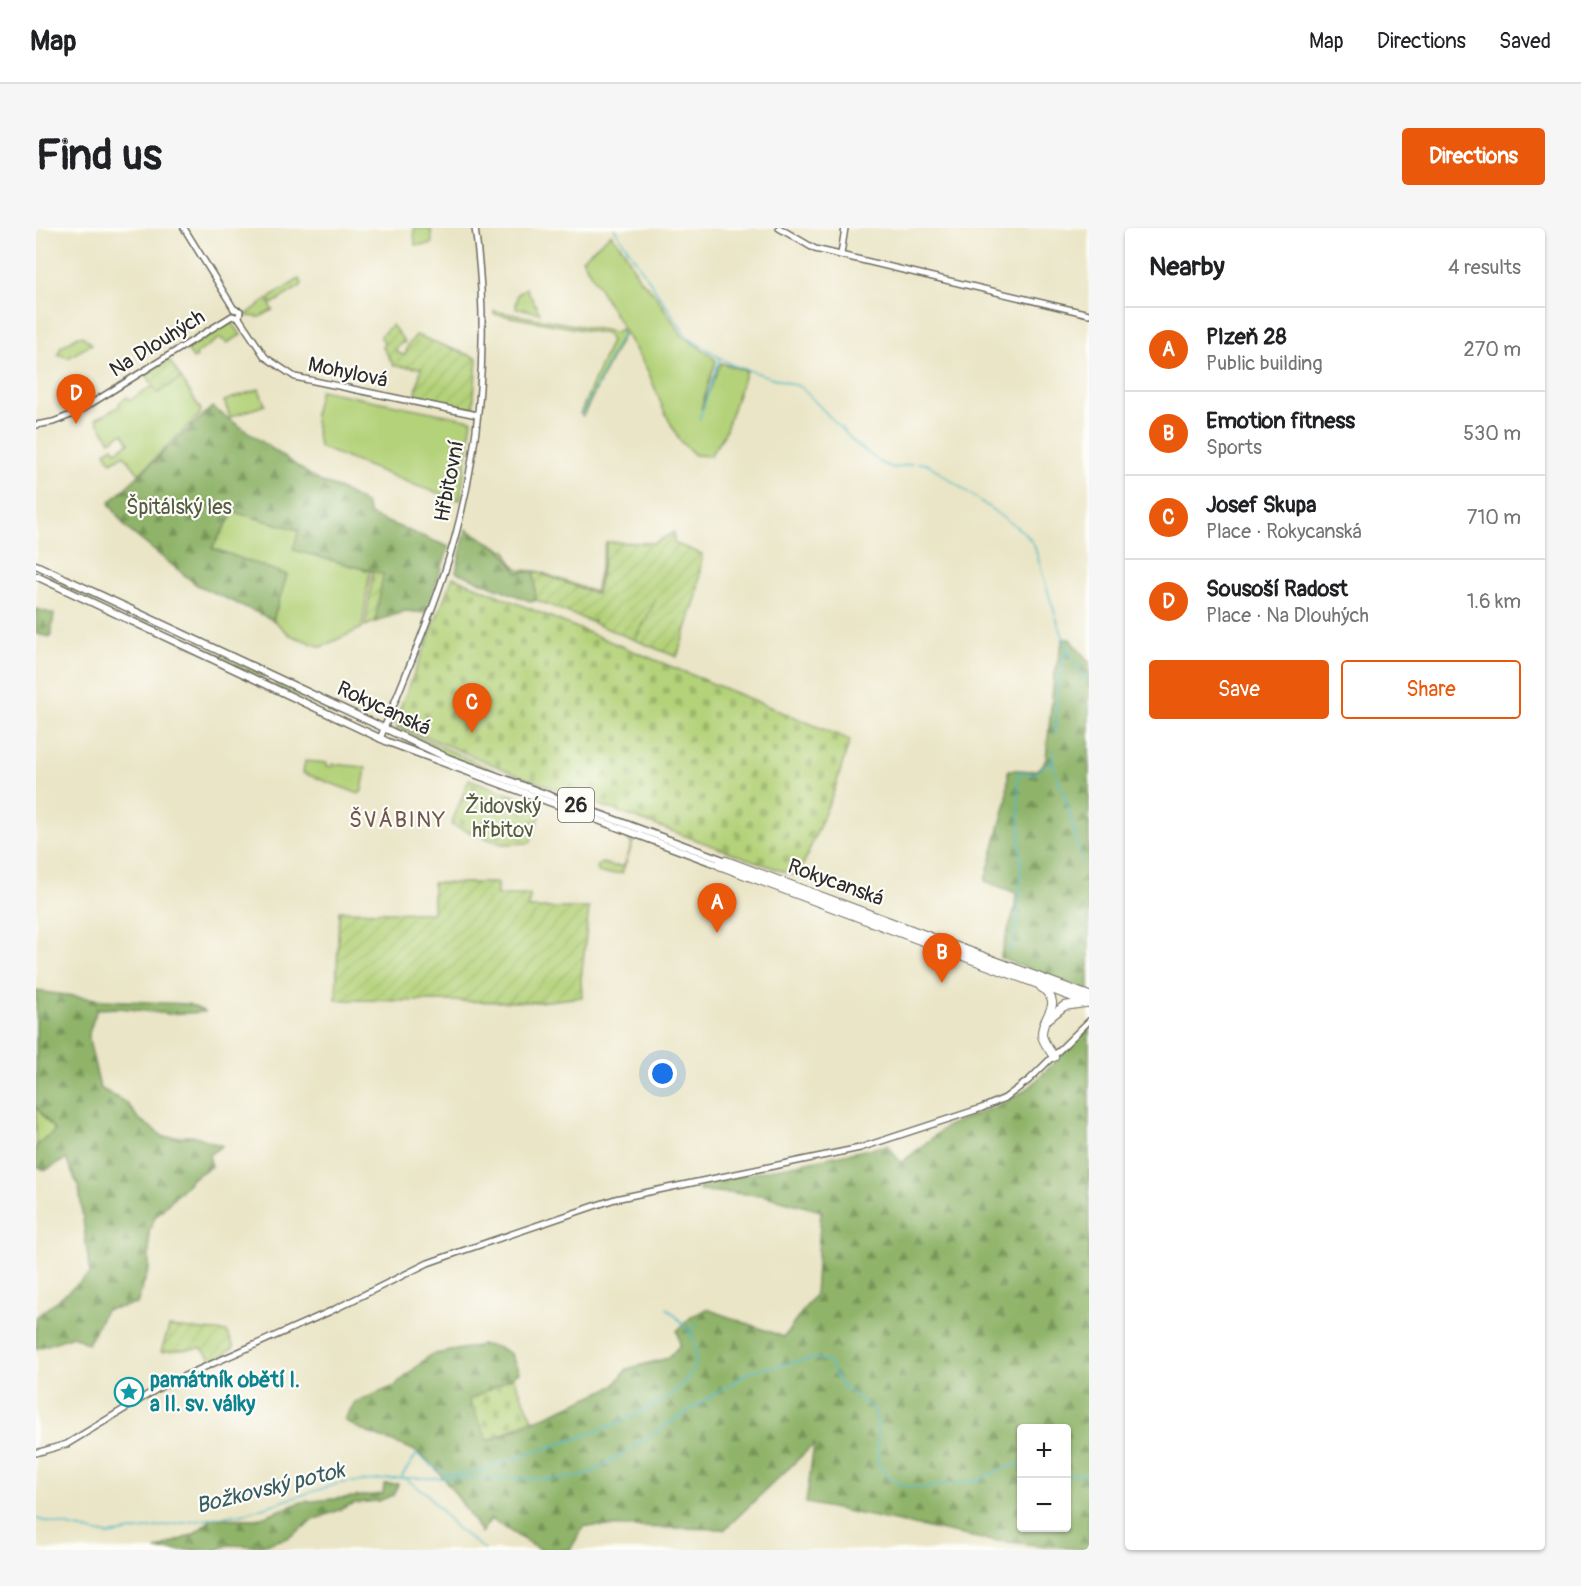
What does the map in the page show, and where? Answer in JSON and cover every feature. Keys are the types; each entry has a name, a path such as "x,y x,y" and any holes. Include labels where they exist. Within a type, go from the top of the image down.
{"highway":[{"name":"Rokycanská","path":"722,863 997,961"},
{"name":"26","path":"997,961 1031,979 1089,1003"},
{"name":"26","path":"997,961 1089,996"},
{"path":"1031,979 1048,992 1052,1000 1052,1008 1043,1028 1044,1041 1054,1057"},
{"path":"1043,1028 1064,1006 1089,1003"}],"main road":[{"name":"Rokycanská","path":"36,565 475,769 722,863"},
{"name":"Rokycanská","path":"36,576 380,739 722,863"}],"street":[{"path":"184,228 234,309 231,317 239,318"},
{"name":"Hřbitovní","path":"380,739 445,572 467,483 477,415 484,307 475,228"},
{"path":"779,228 808,247 973,288 1047,302 1089,314"},
{"path":"841,254 845,228"},
{"name":"Mohylová","path":"234,309 240,311 239,318 265,357 294,377 477,415"},
{"name":"Na Dlouhých","path":"36,425 53,422 78,411 231,317"},
{"path":"36,1454 67,1444 162,1386 331,1311 428,1263 615,1199 860,1148 951,1119 1005,1098 1029,1080 1089,1021"}],"green space":[{"path":"414,228 431,228 432,244 415,245"},
{"path":"611,234 624,250 639,278 654,293 682,335 716,360 701,409 721,363 746,371 724,435 710,456 695,455 680,441 664,411 648,371 582,259"},
{"path":"299,279 301,286 272,304 269,298"},
{"path":"526,288 540,313 516,308 517,295"},
{"path":"267,299 273,310 260,317 245,316"},
{"path":"494,311 615,332 621,329 623,335 583,416 580,414 611,341 607,334 494,314"},
{"path":"232,322 241,335 227,343 220,338 196,354 197,357 193,359 187,349"},
{"path":"392,325 405,342 395,348 398,353 405,355 408,345 416,335 477,358 473,409 415,398 421,368 394,366 382,346 385,344 380,336"},
{"path":"78,336 82,336 92,344 68,358 58,354 61,347"},
{"path":"169,360 181,378 157,393 146,374"},
{"path":"181,378 201,410 200,414 139,474 124,455 111,462 105,452 113,447 116,451 129,443 123,433 110,441 96,419 120,406 119,403 127,397 130,400 153,386 158,393"},
{"path":"259,389 265,405 230,417 224,401"},
{"path":"320,390 472,420 460,500 420,487 319,447 314,415"},
{"name":"Špitálský les","path":"212,407 319,481 340,489 366,504 370,515 449,547 425,613 405,611 375,622 383,574 293,550 299,530 234,512 212,548 287,575 273,620 197,585 126,528 109,503"},
{"path":"234,512 299,530 294,550 370,571 362,628 321,647 290,635 273,620 287,575 212,548"},
{"path":"466,529 501,549 518,573 534,571 536,600 532,602 456,572"},
{"path":"674,532 674,543 702,554 697,595 677,657 593,623 594,620 591,622 536,600 534,571 597,594 607,542 655,543"},
{"path":"606,542 597,594 534,571 518,573 501,549 506,550 512,563 520,570 537,571 595,592"},
{"path":"373,571 383,574 375,622 365,626"},
{"path":"51,576 162,627 162,630 159,631 50,580"},
{"path":"453,577 850,740 834,791 798,877 520,776 394,723"},
{"path":"36,609 54,614 51,637 36,634"},
{"path":"178,636 257,671 266,678 227,663 175,638"},
{"path":"1063,639 1070,639 1089,662 1089,991 1000,958 1015,907 1016,893 985,881 1007,799 1008,770 1035,770 1046,759 1054,677"},
{"path":"275,682 373,726 375,729 371,730 275,686"},
{"path":"398,727 506,776 453,758 395,731"},
{"path":"305,761 327,763 327,766 332,767 333,764 366,768 362,791 359,794 303,773"},
{"name":"Židovský hřbitov","path":"469,779 543,808 530,843 502,844 451,825"},
{"path":"627,838 633,842 622,873 598,872 597,867 602,863 624,866 632,844"},
{"path":"433,883 497,883 497,895 530,895 529,908 589,908 581,980 582,997 539,1002 336,1000 339,911 433,913"},
{"path":"36,991 104,1000 188,1004 206,1012 168,1014 120,1008 97,1009 88,1036 100,1088 127,1103 138,1118 164,1137 196,1136 222,1146 209,1155 212,1166 194,1177 155,1217 149,1232 149,1269 137,1304 105,1310 88,1344 73,1336 36,1349 36,1317 90,1274 79,1188 66,1159 46,1170 36,1167 36,1146 55,1131 36,1107"},
{"path":"1089,1027 1089,1550 987,1540 806,1503 814,1444 725,1529 584,1526 570,1550 540,1550 491,1519 481,1533 451,1487 422,1456 344,1420 355,1402 395,1386 430,1355 482,1345 499,1347 511,1354 519,1372 509,1379 489,1441 614,1386 627,1369 668,1358 680,1345 677,1331 692,1316 707,1309 784,1337 815,1294 821,1211 762,1195 699,1191 701,1184 888,1145 901,1163 947,1126 1006,1102 1030,1087"},
{"path":"36,1107 55,1131 36,1146"},
{"path":"169,1327 227,1332 234,1347 222,1356 212,1359 201,1348 161,1352"},
{"path":"513,1377 533,1419 488,1441 469,1400"},
{"path":"384,1484 398,1484 394,1495 378,1501 355,1503 314,1520 288,1538 258,1546 229,1545 216,1550 156,1550 194,1534 213,1518 256,1519 302,1502 383,1494"}],"waterway":[{"path":"614,228 688,338 732,365 801,387 856,444 881,463 894,468 912,464"},
{"path":"582,414 623,332"},
{"path":"699,420 720,358"},
{"path":"917,463 928,464 1025,533 1034,545 1071,656 1089,682"},
{"path":"1055,733 1058,683 1067,646"},
{"path":"1054,750 1053,764 1066,800 1082,861"},
{"path":"1010,951 1019,909 1021,863 1018,772 1034,774 1052,761"},
{"path":"402,1476 417,1454 434,1467 447,1473 460,1474 486,1469 616,1424 666,1397 684,1382 694,1366 696,1356 696,1348 690,1333 667,1308"},
{"path":"692,1333 696,1323"},
{"path":"404,1478 563,1479 582,1476 598,1469 751,1371 815,1358 829,1362 841,1385 873,1408 877,1420 878,1464 888,1478 904,1486 921,1488 979,1480 1004,1468 1017,1466"},
{"path":"1071,1475 1089,1474"},
{"name":"Božkovský potok","path":"36,1519 108,1535 246,1513 340,1483 404,1478 426,1493 456,1528 485,1550"}],"place":[{"name":"Sousoší Radost","path":"76,424"},
{"name":"Josef Skupa","path":"472,733"},
{"name":"Plzeň 28","path":"717,933"},
{"name":"Emotion fitness","path":"942,983"},
{"name":"památník obětí I. a II. sv. války","path":"129,1392"}],"district":[{"name":"ŠVÁBINY","path":"398,819"}]}
